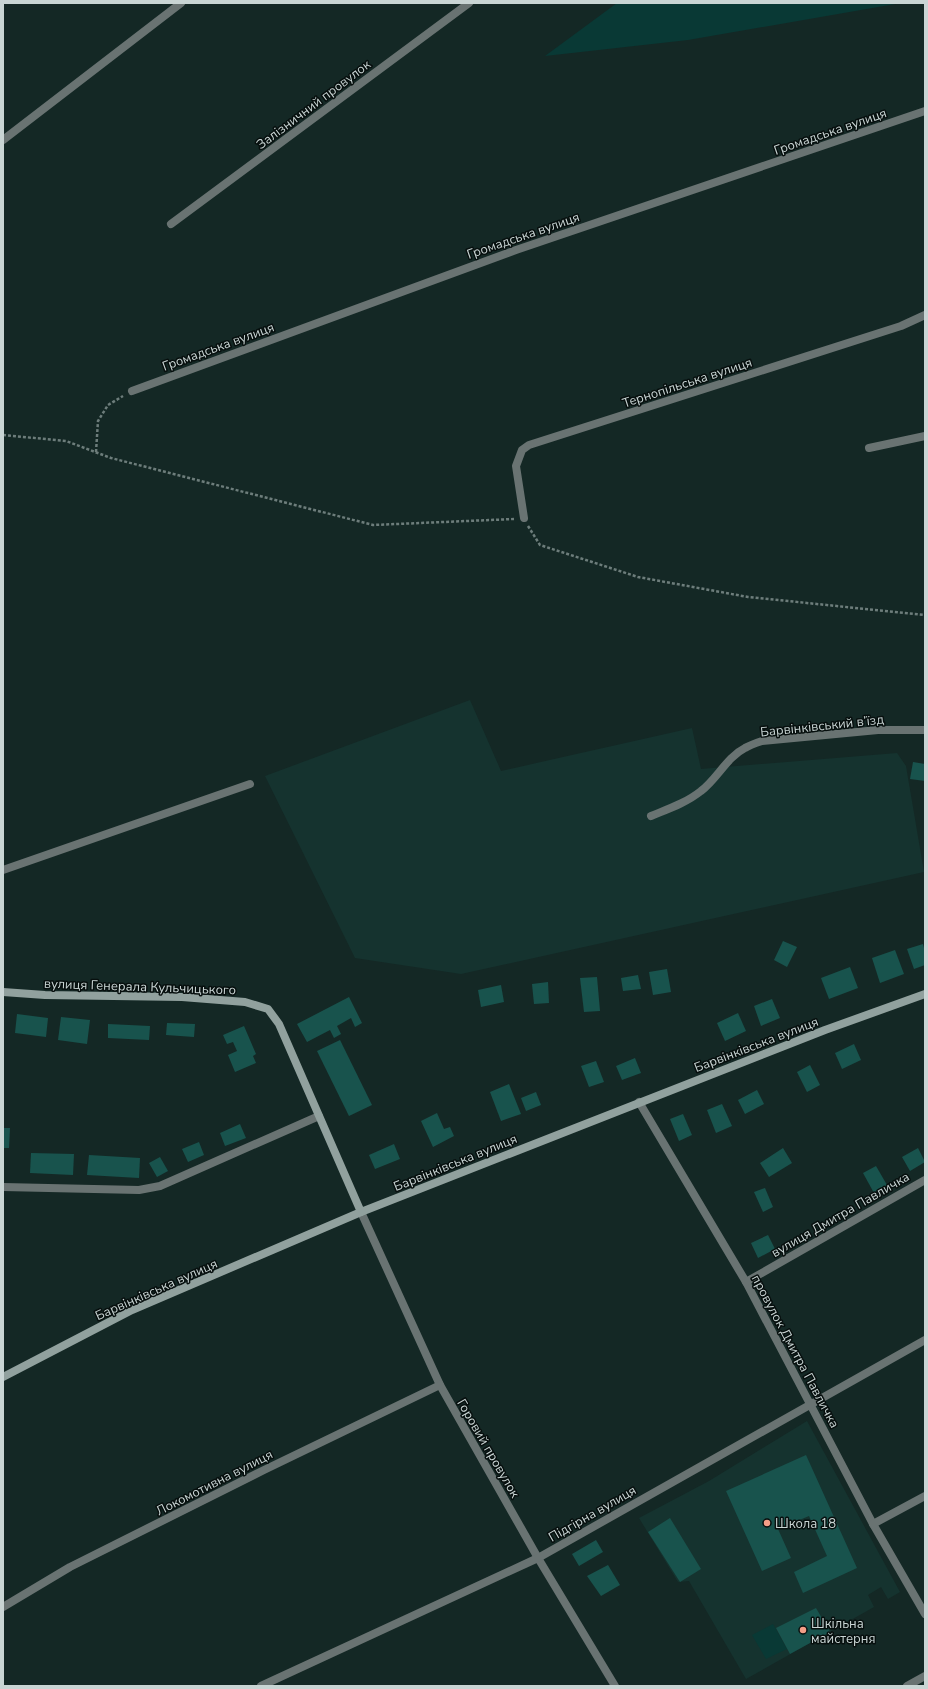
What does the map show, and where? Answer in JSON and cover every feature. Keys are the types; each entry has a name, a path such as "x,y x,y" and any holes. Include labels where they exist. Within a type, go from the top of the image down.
{"street":[{"path":"3,140 181,3"},
{"name":"Залізничний провулок","path":"171,224 469,3"},
{"name":"Громадська вулиця","path":"132,391 516,250 925,111"},
{"name":"Тернопільська вулиця","path":"524,518 516,466 522,450 529,445 901,326 925,315"},
{"path":"869,448 925,436"},
{"name":"Барвінківський в’їзд","path":"651,816 687,800 700,792 744,748 762,741 878,730 925,730"},
{"path":"3,870 250,784"},
{"name":"вулиця Генерала Кульчицького","path":"3,992 45,995 182,998 245,1002 268,1009 279,1024 361,1212"},
{"name":"Барвінківська вулиця","path":"3,1376 132,1310 361,1212 639,1102 826,1030 925,994"},
{"name":"провулок Дмитра Павличка","path":"639,1102 746,1282 873,1524 925,1614"},
{"path":"3,1187 139,1190 160,1186 318,1116"},
{"name":"вулиця Дмитра Павличка","path":"746,1282 925,1180"},
{"name":"Горовий провулок","path":"361,1212 440,1386 538,1558 615,1686"},
{"name":"Підгірна вулиця","path":"261,1686 538,1558 925,1340"},
{"name":"Локомотивна вулиця","path":"3,1607 70,1567 257,1474 440,1386"},
{"path":"873,1524 925,1496"},
{"path":"907,1686 925,1676"}],"path":[{"path":"96,452 98,421 108,405 132,391"},
{"path":"3,435 66,440 111,458 373,525 524,518 540,545 638,577 748,597 925,615"}],"shaded area":[{"path":"617,3 901,3 688,40 545,56"},
{"path":"470,700 501,771 692,728 701,769 897,753 906,766 924,872 461,974 355,958 265,776"},
{"path":"807,1421 900,1592 888,1599 881,1587 868,1595 874,1607 746,1679 689,1581 678,1582 639,1518 709,1481"},
{"path":"773,1624 787,1649 766,1659 752,1635"}],"building":[{"path":"913,762 925,764 925,781 910,779"},
{"path":"783,941 797,947 787,967 774,960"},
{"path":"923,944 925,952 925,965 914,969 907,949"},
{"path":"895,950 904,974 880,983 872,958"},
{"path":"850,967 858,988 829,999 821,978"},
{"path":"667,969 671,992 653,995 649,972"},
{"path":"638,975 641,989 623,991 621,978"},
{"path":"597,977 600,1011 584,1012 580,978"},
{"path":"548,982 549,1003 534,1004 532,984"},
{"path":"501,985 504,1002 481,1007 478,990"},
{"path":"349,997 362,1023 355,1027 351,1018 337,1026 341,1034 334,1038 330,1030 307,1042 297,1024"},
{"path":"772,999 780,1018 761,1026 754,1006"},
{"path":"738,1013 746,1031 725,1041 717,1023"},
{"path":"17,1014 48,1018 46,1037 15,1033"},
{"path":"61,1017 90,1020 87,1044 58,1040"},
{"path":"167,1023 195,1024 194,1037 166,1035"},
{"path":"108,1024 150,1026 149,1040 108,1038"},
{"path":"244,1026 256,1054 253,1056 256,1063 235,1072 228,1055 237,1051 233,1042 227,1044 223,1035"},
{"path":"340,1040 372,1105 349,1116 317,1051"},
{"path":"854,1044 861,1060 842,1069 835,1053"},
{"path":"635,1058 641,1073 622,1080 616,1066"},
{"path":"596,1061 604,1082 589,1087 581,1066"},
{"path":"810,1065 820,1085 807,1092 797,1072"},
{"path":"509,1084 521,1114 501,1121 490,1092"},
{"path":"757,1090 764,1104 745,1114 738,1100"},
{"path":"536,1092 541,1105 526,1111 521,1098"},
{"path":"722,1104 732,1126 716,1133 707,1110"},
{"path":"437,1113 444,1129 450,1127 454,1136 433,1147 421,1121"},
{"path":"683,1114 692,1135 679,1141 670,1119"},
{"path":"240,1124 246,1138 225,1146 220,1133"},
{"path":"3,1128 10,1128 9,1148 3,1148"},
{"path":"199,1142 204,1155 188,1162 182,1149"},
{"path":"394,1144 400,1159 375,1169 369,1155"},
{"path":"783,1148 792,1163 769,1177 760,1163"},
{"path":"918,1148 925,1162 910,1171 902,1157"},
{"path":"31,1153 74,1154 73,1175 30,1173"},
{"path":"89,1155 140,1158 139,1178 87,1175"},
{"path":"160,1157 168,1171 157,1177 149,1163"},
{"path":"876,1166 887,1185 874,1193 863,1173"},
{"path":"765,1188 773,1207 763,1212 754,1192"},
{"path":"768,1235 775,1249 758,1258 751,1243"},
{"name":"Школа 18","path":"806,1455 857,1568 803,1593 794,1572 827,1556 809,1516 778,1529 791,1558 762,1571 726,1491"},
{"path":"670,1518 701,1569 680,1582 648,1532"},
{"path":"596,1540 603,1552 579,1566 572,1554"},
{"path":"608,1565 620,1585 601,1596 587,1576"},
{"name":"Шкільна майстерня","path":"816,1608 830,1632 790,1654 776,1628"}],"place":[{"name":"Школа 18","path":"767,1523"},
{"name":"Шкільна майстерня","path":"803,1630"}]}
